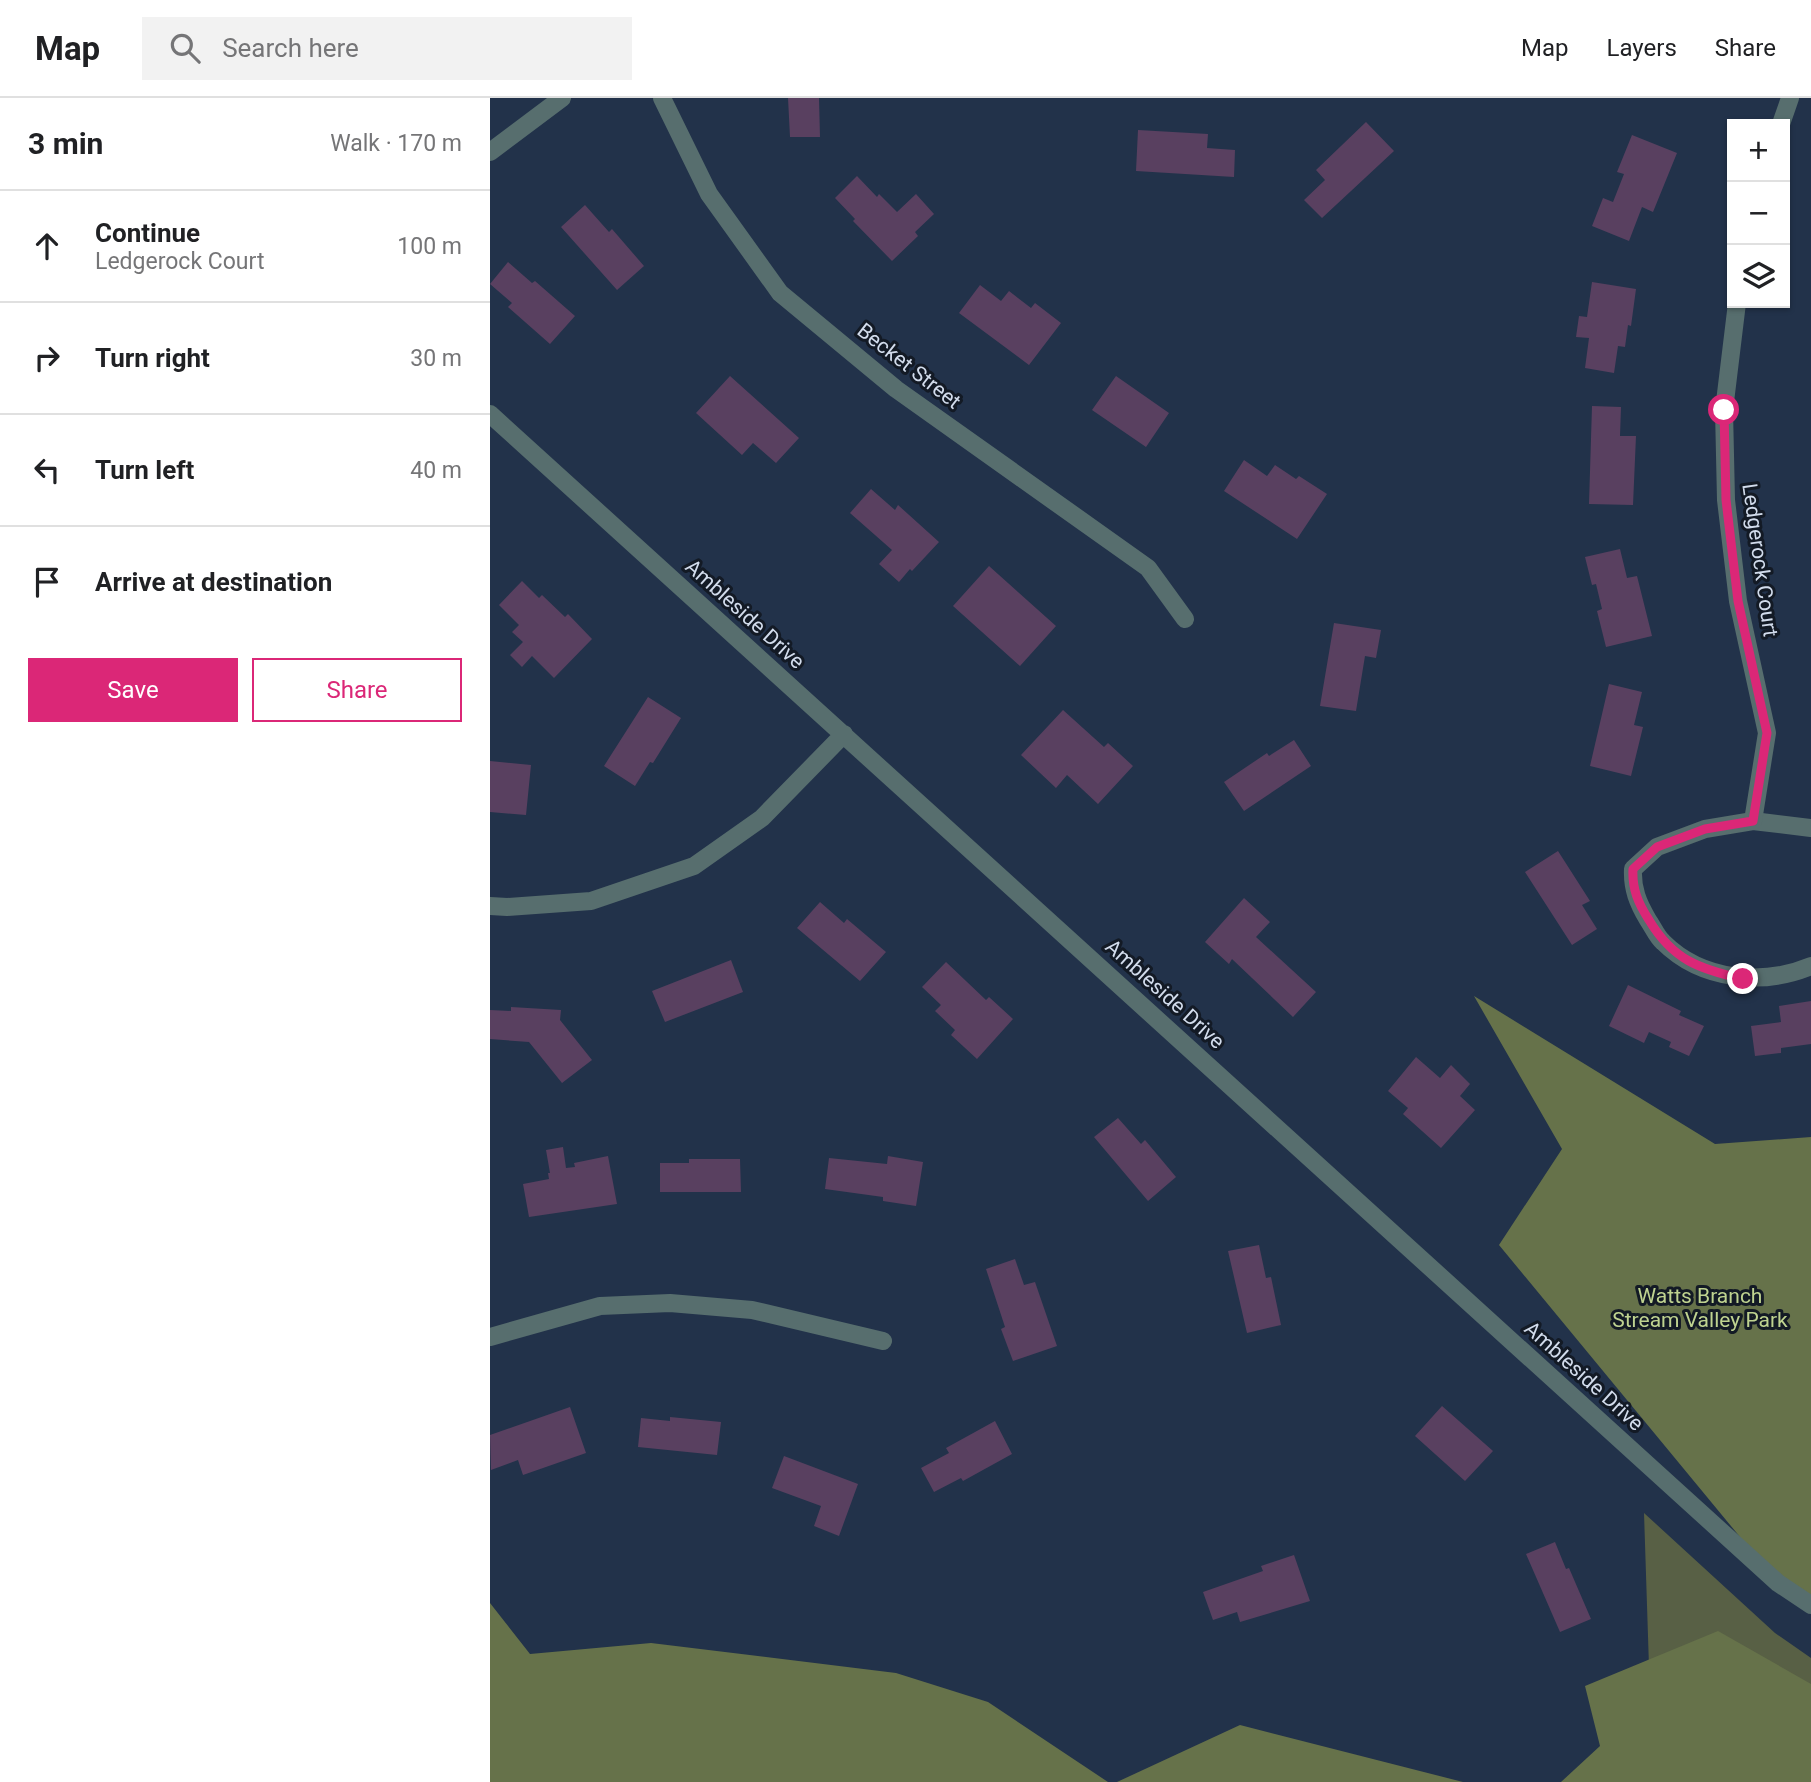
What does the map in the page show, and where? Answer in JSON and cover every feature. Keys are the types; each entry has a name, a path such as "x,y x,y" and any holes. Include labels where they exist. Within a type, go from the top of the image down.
{"street":[{"path":"490,152 562,98"},
{"name":"Becket Street","path":"662,98 709,194 780,293 897,389 1147,568 1185,619"},
{"path":"1783,119 1790,98"},
{"name":"Ledgerock Court","path":"1736,308 1724,410 1726,500 1738,601 1767,733 1753,821"},
{"name":"Ambleside Drive","path":"490,414 1778,1583 1811,1605"},
{"path":"490,906 591,901 694,866 762,818 844,733"},
{"path":"1811,828 1753,821 1705,829 1657,847 1633,869 1632,885 1640,905 1662,942 1688,960 1714,972 1743,979 1780,975 1811,966"},
{"path":"490,1337 600,1306 670,1303 752,1310 883,1341"}],"green space":[{"name":"Watts Branch Stream Valley Park","path":"1474,996 1715,1144 1811,1137 1811,1605 1778,1583 1499,1245 1562,1149"},
{"path":"1644,1513 1775,1633 1811,1658 1811,1782 1640,1782 1652,1759"},
{"path":"490,1603 530,1654 651,1643 896,1673 988,1702 1108,1782 490,1782"},
{"path":"1718,1631 1811,1684 1811,1782 1561,1782 1600,1746 1585,1686"},
{"path":"1240,1725 1463,1782 1117,1782"}],"building":[{"path":"788,98 819,98 820,137 790,137"},
{"path":"1366,122 1394,151 1322,218 1304,200 1325,180 1316,170"},
{"path":"1138,130 1208,134 1207,148 1235,150 1234,177 1136,171"},
{"path":"1632,135 1677,153 1653,212 1642,207 1629,241 1592,226 1603,198 1613,202 1624,174 1617,172"},
{"path":"857,176 877,197 879,194 897,212 916,194 934,214 915,232 918,236 892,261 835,198"},
{"path":"585,205 609,232 612,229 644,266 617,290 561,227"},
{"path":"508,262 532,283 535,281 575,316 550,344 508,307 512,303 490,284"},
{"path":"1592,282 1636,289 1631,326 1628,325 1625,347 1618,346 1614,373 1585,368 1589,338 1576,337 1579,316 1587,317"},
{"path":"980,285 1001,301 1009,291 1031,308 1035,303 1061,323 1029,365 959,313"},
{"path":"730,376 799,438 776,463 753,443 742,455 696,413"},
{"path":"1116,376 1169,413 1146,447 1092,410"},
{"path":"1592,406 1621,407 1620,436 1636,436 1633,505 1589,504"},
{"path":"1244,460 1267,476 1275,465 1327,494 1297,539 1224,491"},
{"path":"871,489 895,510 898,505 939,542 899,582 879,564 892,550 850,513"},
{"path":"1620,549 1627,578 1637,576 1652,636 1606,647 1597,611 1602,609 1585,557"},
{"path":"989,566 1056,626 1020,666 953,606"},
{"path":"522,581 539,598 542,595 565,617 568,614 592,639 554,678 532,656 522,667 510,655 523,642 512,632 519,625 499,605"},
{"path":"1334,623 1381,630 1376,658 1365,656 1356,711 1320,706"},
{"path":"1609,684 1642,692 1634,725 1643,727 1631,776 1590,766"},
{"path":"648,697 681,718 635,786 604,766"},
{"path":"1063,710 1104,747 1108,743 1133,766 1098,804 1067,775 1056,788 1021,755"},
{"path":"1294,740 1311,766 1244,811 1224,782 1267,753 1269,756"},
{"path":"490,761 531,765 526,815 490,812"},
{"path":"1558,851 1590,901 1582,905 1597,929 1572,945 1525,872"},
{"path":"1244,898 1270,922 1256,937 1316,992 1293,1017 1232,959 1229,964 1205,942"},
{"path":"820,902 844,923 847,919 886,952 860,981 797,928"},
{"path":"731,960 743,992 665,1022 652,991"},
{"path":"946,962 986,1000 989,997 1013,1019 977,1059 951,1035 955,1030 935,1011 941,1005 922,987"},
{"path":"1628,985 1681,1011 1679,1015 1704,1026 1689,1056 1669,1047 1671,1042 1649,1032 1644,1043 1609,1026"},
{"path":"1811,1001 1811,1044 1781,1048 1781,1053 1755,1056 1751,1026 1781,1022 1779,1006"},
{"path":"511,1007 561,1010 560,1020 592,1060 562,1083 529,1042 490,1039 490,1010 511,1011"},
{"path":"1416,1057 1440,1078 1451,1065 1470,1084 1460,1096 1475,1110 1441,1148 1403,1114 1408,1108 1388,1091"},
{"path":"1118,1118 1141,1144 1145,1140 1176,1177 1148,1201 1094,1137"},
{"path":"563,1147 566,1168 575,1167 574,1163 608,1156 617,1204 529,1217 523,1184 549,1179 546,1150"},
{"path":"888,1156 923,1162 916,1206 883,1201 883,1197 825,1189 829,1158 887,1164"},
{"path":"689,1159 740,1159 741,1192 660,1192 660,1163 689,1163"},
{"path":"1259,1245 1266,1278 1271,1277 1281,1325 1247,1333 1228,1251"},
{"path":"1015,1259 1024,1285 1035,1282 1057,1346 1013,1361 1001,1329 1005,1327 986,1269"},
{"path":"1442,1406 1493,1451 1465,1481 1415,1436"},
{"path":"570,1407 586,1453 523,1475 518,1460 491,1470 490,1435"},
{"path":"670,1417 721,1422 717,1455 638,1447 641,1418 670,1421"},
{"path":"995,1421 1012,1454 963,1481 961,1478 934,1492 921,1468 949,1453 946,1448"},
{"path":"784,1456 858,1484 839,1536 814,1526 821,1506 772,1488"},
{"path":"1555,1542 1591,1619 1560,1632 1526,1554"},
{"path":"1294,1555 1310,1601 1240,1622 1237,1612 1213,1620 1203,1592 1263,1571 1261,1566"}],"route":[{"path":"1724,410 1726,500 1738,601 1767,733 1753,821 1705,829 1657,847 1633,869 1632,885 1640,905 1662,942 1688,960 1714,972 1743,979"}]}
